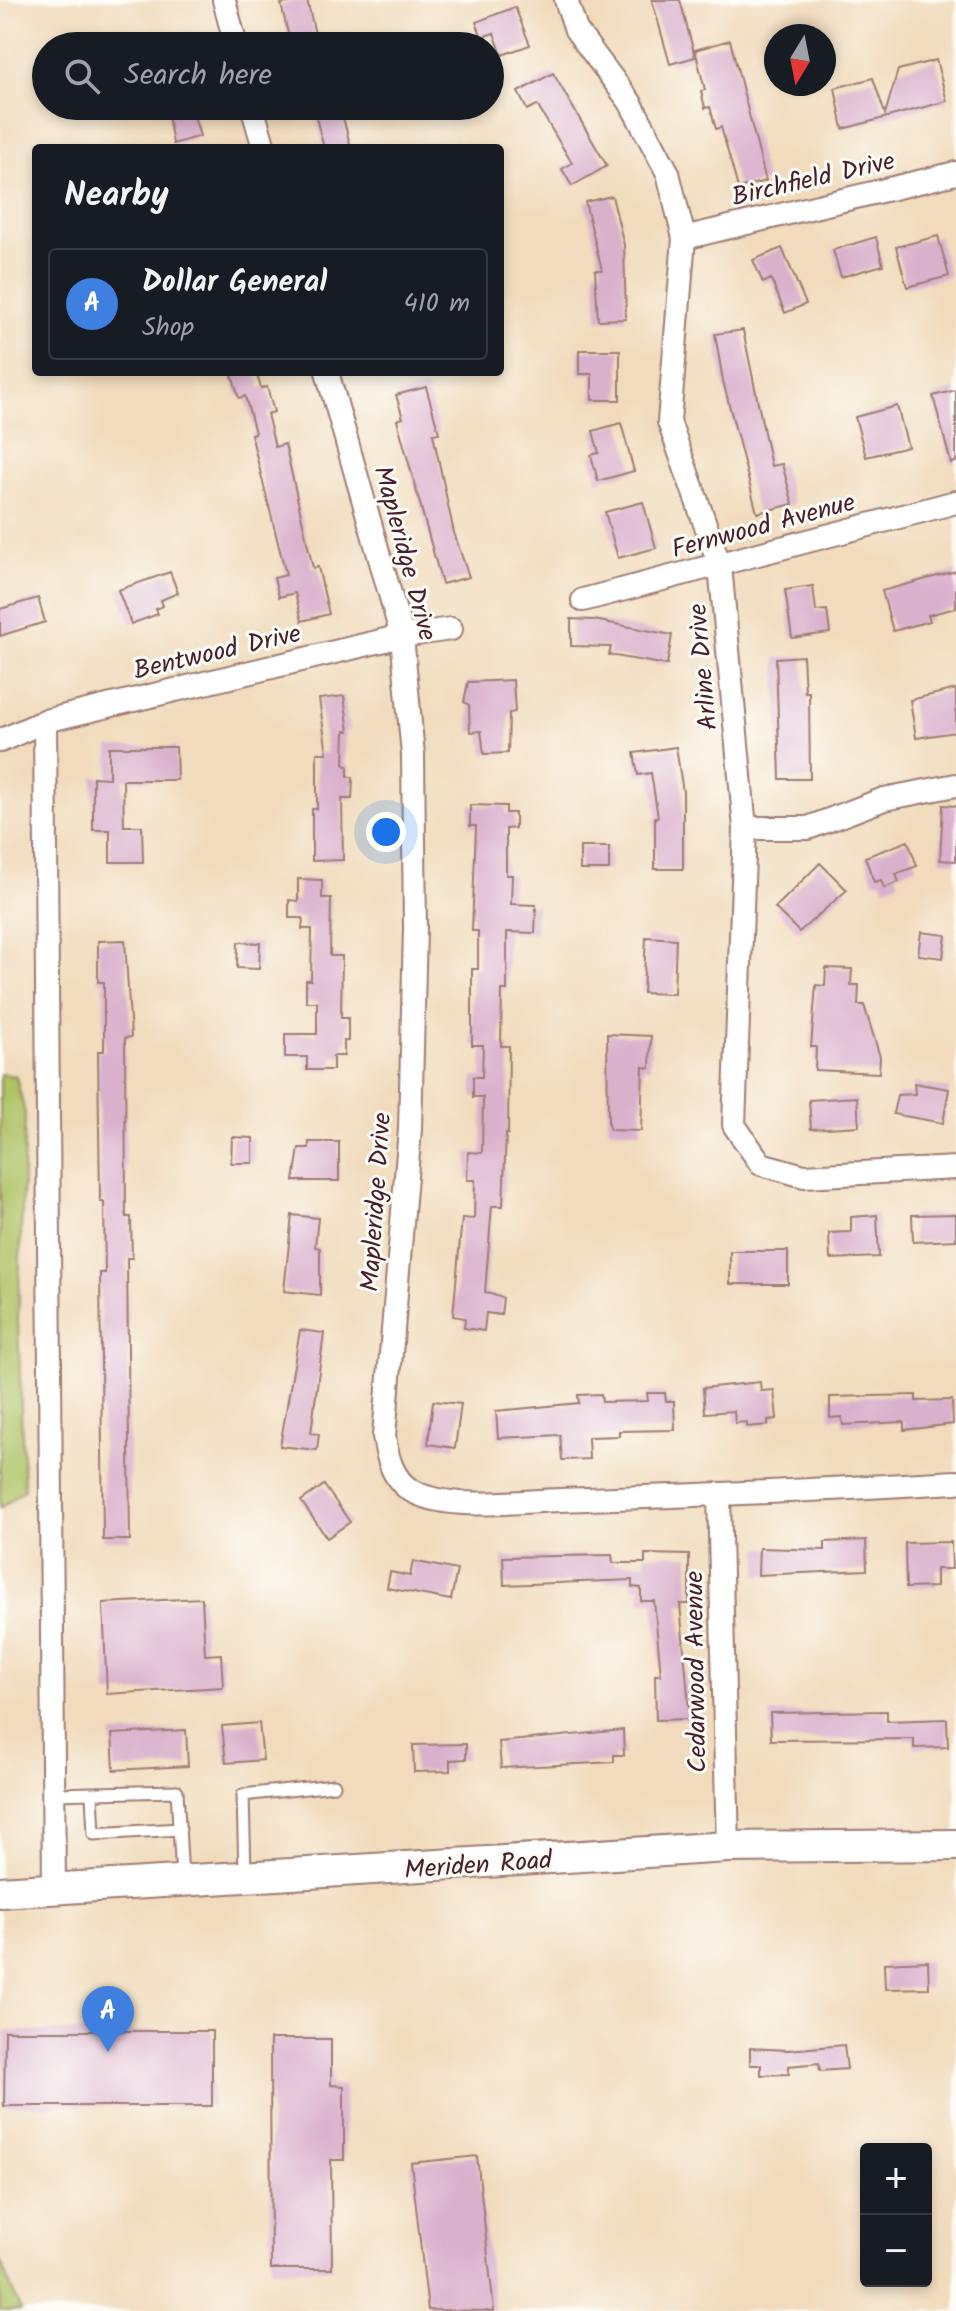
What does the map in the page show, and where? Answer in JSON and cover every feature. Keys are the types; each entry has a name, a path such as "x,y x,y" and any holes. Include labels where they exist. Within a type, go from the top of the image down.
{"main road":[{"name":"Meriden Road","path":"0,1892 54,1892 728,1847 956,1845"}],"street":[{"path":"224,0 232,32"},
{"name":"Arline Drive","path":"566,0 576,30 630,102 668,173 684,238 669,422 720,566 745,828 734,1125 761,1164 804,1176 956,1168"},
{"path":"256,120 263,144"},
{"name":"Birchfield Drive","path":"684,238 956,173"},
{"name":"Mapleridge Drive","path":"328,376 402,636 413,755 415,929 410,1129 384,1436 386,1456 400,1480 412,1492 455,1502 719,1496 956,1482"},
{"name":"Fernwood Avenue","path":"583,600 956,502"},
{"name":"Bentwood Drive","path":"0,741 45,721 402,636 451,629"},
{"path":"45,721 54,1892"},
{"path":"745,828 808,828 884,799 956,785"},
{"name":"Cedarwood Avenue","path":"719,1496 728,1847"}],"lane":[{"path":"245,1879 243,1795 334,1785"},
{"path":"53,1794 143,1796 177,1791 183,1882"},
{"path":"92,1795 94,1834 144,1826 180,1829"}],"green space":[{"path":"0,1074 16,1076 25,1114 18,1321 24,1490 0,1508"},
{"path":"0,2261 21,2311 0,2311"}],"building":[{"path":"307,0 315,32 288,32 281,4"},
{"path":"652,0 680,0 695,57 670,64"},
{"path":"515,7 530,45 504,54 504,32 480,32 476,22"},
{"path":"730,40 766,181 738,188 721,127 716,129 710,107 705,108 701,91 705,90 695,50"},
{"path":"936,60 947,101 843,129 836,88 873,78 885,114 898,70"},
{"path":"553,73 607,166 572,186 562,169 572,163 537,105 527,110 518,92"},
{"path":"169,120 195,120 200,136 173,144"},
{"path":"317,120 344,120 350,144 323,144"},
{"path":"612,196 624,245 626,319 598,320 595,270 602,270 585,202"},
{"path":"938,236 949,276 907,287 896,247"},
{"path":"876,237 883,265 841,277 833,250"},
{"path":"782,248 806,304 785,313 771,279 763,283 753,260"},
{"path":"743,330 771,466 782,464 793,504 757,513 723,381 715,334"},
{"path":"579,350 620,350 620,400 592,400 592,374 579,374"},
{"path":"232,376 257,376 261,388 267,387 274,412 267,414 275,447 285,444 313,568 318,567 329,614 302,621 295,593 279,597 274,578 286,575 251,434 255,433 245,396 239,398"},
{"path":"426,387 439,433 433,434 454,533 469,577 442,584 397,420 403,418 396,395"},
{"path":"956,390 956,462 951,463 933,396"},
{"path":"897,406 908,447 866,457 855,417"},
{"path":"621,423 634,471 598,481 591,455 599,453 593,431"},
{"path":"643,502 656,548 618,558 605,512"},
{"path":"956,571 956,608 928,615 930,621 893,631 882,591"},
{"path":"170,572 178,593 161,600 163,606 156,609 158,614 131,624 118,590"},
{"path":"813,586 816,611 827,610 830,633 792,638 785,590"},
{"path":"38,598 45,622 0,636 0,609"},
{"path":"571,619 594,620 672,635 667,665 609,655 611,647 571,646"},
{"path":"803,656 805,692 809,692 810,779 780,779 776,658"},
{"path":"513,680 515,712 509,713 508,753 484,754 481,731 470,732 469,705 464,702 468,682"},
{"path":"956,689 956,732 916,738 910,700"},
{"path":"344,696 349,731 345,731 344,764 348,767 348,777 353,777 352,799 342,799 343,860 312,861 312,809 317,809 317,753 327,753 319,699"},
{"path":"109,747 176,747 177,780 123,780 124,826 142,826 143,862 110,862 110,830 93,830 93,777 109,778"},
{"path":"676,747 683,792 683,869 655,869 655,817 658,817 651,773 638,775 634,753"},
{"path":"470,805 506,806 506,813 515,813 515,828 506,829 506,875 512,875 511,904 536,905 535,933 507,932 507,990 502,990 501,1046 509,1046 508,1134 503,1206 492,1206 485,1292 503,1298 501,1315 486,1313 484,1331 464,1328 465,1318 453,1316 462,1218 474,1219 475,1180 467,1180 468,1152 482,1153 483,1097 473,1097 473,1077 482,1077 483,1045 472,1045 472,969 478,969 478,931 472,931 476,826 470,826"},
{"path":"943,805 956,806 956,861 940,860"},
{"path":"908,841 917,866 896,874 899,882 884,888 881,880 874,882 865,857"},
{"path":"580,847 609,847 609,870 580,870"},
{"path":"820,863 847,890 799,932 775,908"},
{"path":"298,879 322,880 322,898 331,898 330,956 342,956 341,1018 348,1018 348,1041 344,1041 344,1056 333,1056 333,1070 307,1070 307,1057 285,1057 285,1034 317,1034 317,1002 306,1002 306,980 311,980 312,929 302,929 303,918 289,918 289,900 298,901"},
{"path":"921,932 946,935 943,958 918,955"},
{"path":"646,937 676,939 674,994 643,993"},
{"path":"125,940 131,1037 125,1038 126,1217 131,1217 132,1258 127,1258 130,1540 103,1540 100,1273 105,1273 104,1202 100,1202 98,1051 104,1051 104,982 98,982 98,941"},
{"path":"238,942 260,943 259,969 237,968"},
{"path":"826,968 852,969 851,985 859,985 858,1005 864,1005 880,1057 879,1073 815,1070 816,1047 811,1047 816,985 825,986"},
{"path":"607,1034 651,1036 650,1068 643,1067 641,1131 610,1130 608,1125"},
{"path":"914,1083 949,1089 943,1123 893,1114 897,1095 915,1094"},
{"path":"857,1097 859,1126 811,1129 809,1100"},
{"path":"232,1137 253,1138 253,1163 231,1163"},
{"path":"309,1142 339,1142 339,1181 294,1181 299,1148 309,1148"},
{"path":"956,1214 956,1240 913,1242 912,1215"},
{"path":"292,1215 318,1218 315,1247 320,1248 320,1295 284,1291"},
{"path":"877,1215 879,1257 830,1259 829,1233 851,1232 851,1217"},
{"path":"730,1251 788,1251 788,1284 730,1284"},
{"path":"300,1330 324,1333 311,1433 319,1434 317,1450 280,1446"},
{"path":"760,1382 761,1391 774,1390 777,1419 768,1420 768,1425 747,1427 747,1422 735,1423 734,1411 705,1413 703,1388"},
{"path":"647,1393 665,1393 666,1401 674,1401 675,1430 619,1431 619,1436 588,1437 589,1459 562,1460 560,1435 498,1438 496,1411 579,1403 578,1395 601,1394 602,1402 648,1401"},
{"path":"916,1395 916,1401 952,1400 953,1424 904,1430 904,1422 843,1425 842,1417 830,1418 830,1397"},
{"path":"433,1401 461,1404 455,1448 428,1444"},
{"path":"324,1485 350,1522 327,1538 301,1501"},
{"path":"866,1540 867,1570 758,1575 759,1548 825,1550 825,1542"},
{"path":"951,1542 952,1569 936,1569 936,1587 906,1588 905,1543"},
{"path":"645,1554 689,1555 689,1604 680,1604 690,1719 656,1720 655,1675 661,1675 654,1601 641,1601 641,1588 632,1587 632,1580 504,1585 503,1557 612,1555 613,1563 645,1563"},
{"path":"413,1561 457,1570 451,1600 387,1588 390,1572 410,1576"},
{"path":"202,1598 205,1655 221,1654 223,1687 107,1694 103,1603"},
{"path":"887,1711 887,1721 947,1719 948,1747 914,1748 914,1739 771,1740 770,1713"},
{"path":"259,1723 263,1760 226,1763 222,1726"},
{"path":"186,1730 188,1766 114,1770 112,1734"},
{"path":"623,1730 624,1755 614,1755 614,1762 501,1768 499,1742"},
{"path":"466,1744 466,1759 450,1760 450,1771 414,1772 413,1745"},
{"path":"928,1961 929,1988 885,1989 884,1963"},
{"path":"5,2031 212,2031 212,2106 4,2106"},
{"path":"270,2039 331,2039 331,2085 344,2086 344,2160 331,2160 332,2269 271,2269"},
{"path":"844,2045 847,2069 820,2071 819,2063 789,2066 789,2074 761,2075 761,2065 750,2065 750,2048 788,2050"},
{"path":"477,2156 494,2311 428,2310 411,2163"}],"place":[{"name":"Dollar General","path":"108,2052"}]}
